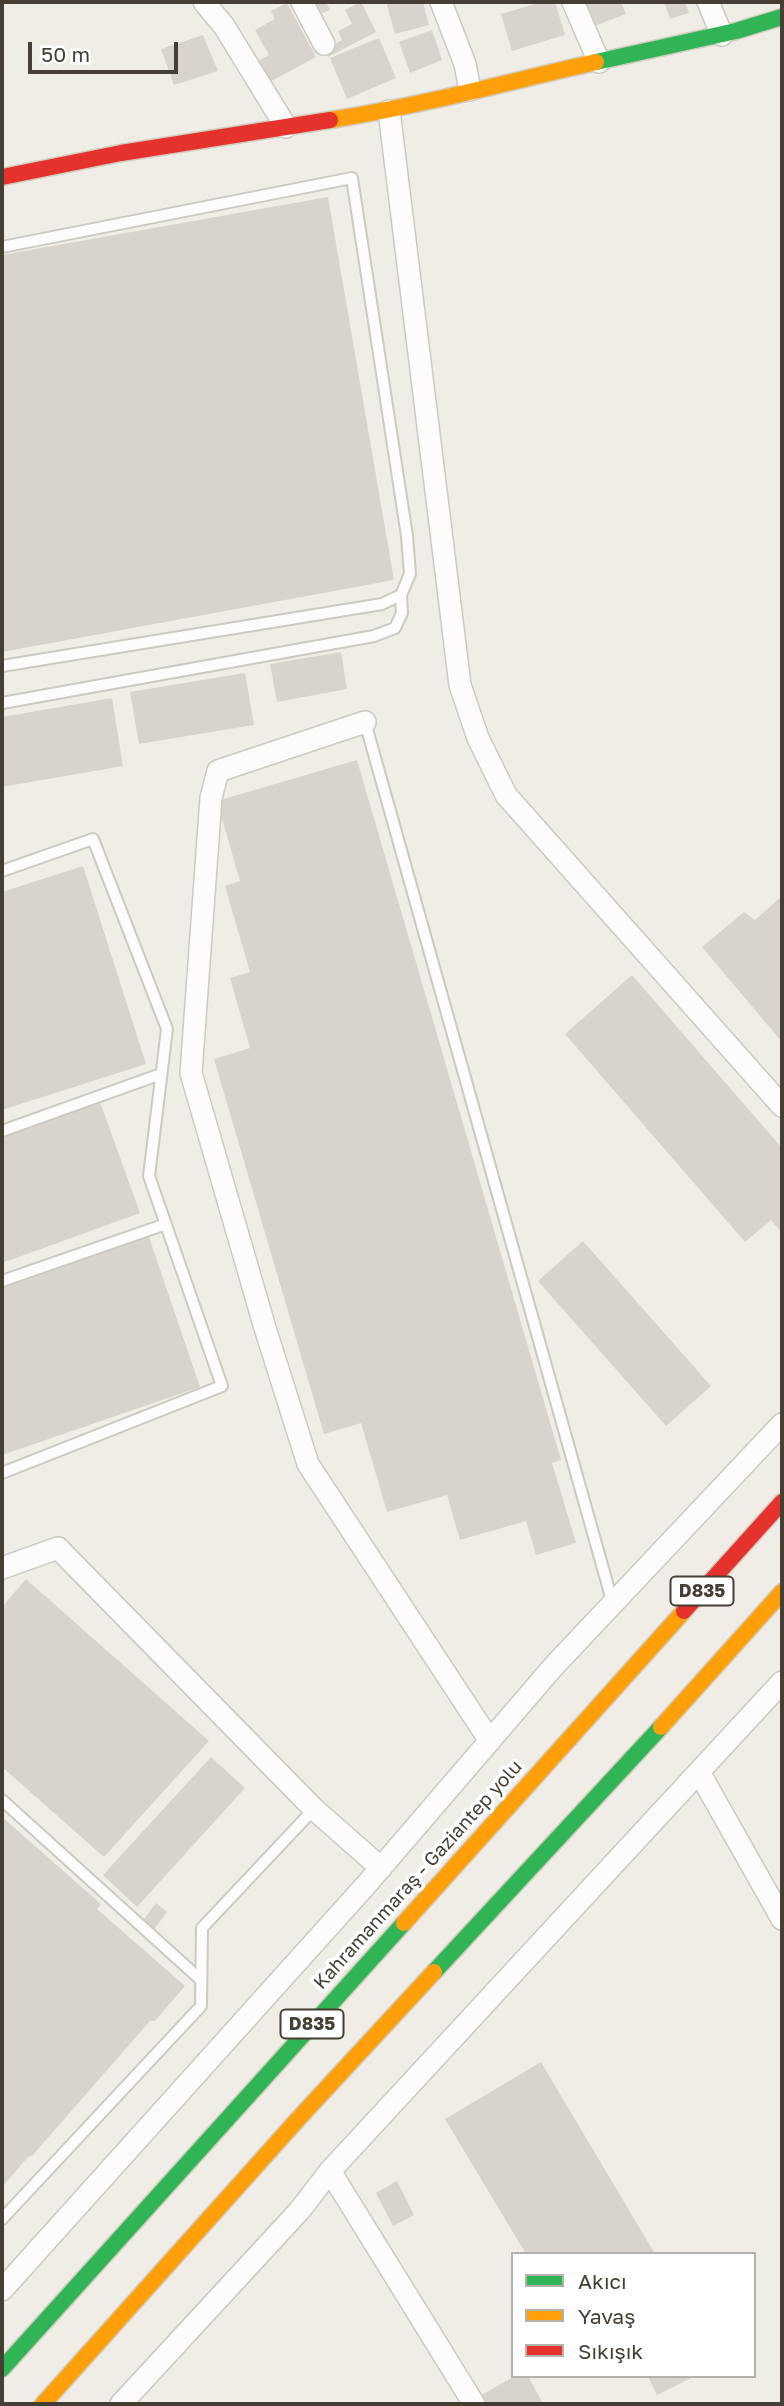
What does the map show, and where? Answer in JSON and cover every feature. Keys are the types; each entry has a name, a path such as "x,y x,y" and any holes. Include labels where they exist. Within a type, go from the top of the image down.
{"main road":[{"path":"2,177 121,153 389,111 722,34 782,17"},
{"name":"Kahramanmaraş - Gaziantep yolu","path":"2,2370 782,1502"},
{"name":"D835","path":"43,2404 299,2118 651,1738 782,1592"}],"street":[{"path":"204,2 224,26 286,127"},
{"path":"302,2 324,44"},
{"path":"441,2 465,64 471,90"},
{"path":"573,2 599,62"},
{"path":"708,2 722,34"},
{"path":"389,111 460,685 478,737 506,795 782,1106"},
{"path":"365,722 218,771 211,798 191,1073 308,1464 489,1741"},
{"path":"2,2290 381,1868 553,1667 782,1424"},
{"path":"2,1568 58,1548 314,1809 381,1868"},
{"path":"121,2404 300,2210 330,2171 782,1682"},
{"path":"699,1772 782,1919"},
{"path":"330,2171 474,2404"}],"lane":[{"path":"2,247 352,178 407,536 410,574 401,595 402,613 395,628 374,635 2,703"},
{"path":"2,666 382,604 401,595"},
{"path":"365,722 613,1604"},
{"path":"2,871 93,839 167,1029 149,1175 222,1385 2,1473"},
{"path":"2,1131 161,1074"},
{"path":"2,1281 166,1224"},
{"path":"2,1800 201,1980"},
{"path":"2,2220 201,2006 202,1928 314,1809"}],"building":[{"path":"309,2 326,2 330,10 315,16"},
{"path":"361,2 376,32 328,57 325,49 342,40 338,31 352,24 345,10"},
{"path":"386,2 423,2 429,25 395,34"},
{"path":"542,2 555,2 565,35 512,51 501,14"},
{"path":"579,2 621,2 626,14 589,28"},
{"path":"664,2 685,2 689,13 670,19"},
{"path":"287,3 316,57 268,83 256,62 269,55 255,30 275,19 271,11"},
{"path":"432,30 442,60 410,73 399,42"},
{"path":"203,35 218,71 174,85 161,49"},
{"path":"379,38 396,78 347,99 330,58"},
{"path":"328,197 394,580 2,652 2,255"},
{"path":"341,652 347,689 277,702 270,664"},
{"path":"245,673 254,725 139,744 130,692"},
{"path":"112,698 123,766 2,787 2,717"},
{"path":"357,760 561,1460 552,1463 576,1543 536,1555 526,1521 460,1540 447,1495 387,1512 361,1423 324,1434 214,1059 250,1048 230,978 250,972 225,886 240,881 217,801"},
{"path":"83,866 146,1064 2,1110 2,892"},
{"path":"782,896 782,1042 702,947 744,912 755,920"},
{"path":"632,975 782,1148 782,1233 771,1220 745,1242 565,1034"},
{"path":"99,1099 140,1213 2,1263 2,1134"},
{"path":"148,1234 200,1387 2,1455 2,1285"},
{"path":"583,1241 711,1386 666,1426 538,1281"},
{"path":"26,1579 209,1741 104,1857 2,1767 2,1607"},
{"path":"211,1757 245,1788 137,1907 103,1875"},
{"path":"2,1817 101,1904 97,1909 185,1986 155,2021 150,2021 2,2187"},
{"path":"156,1903 167,1912 152,1932 141,1923"},
{"path":"541,2062 654,2252 525,2252 445,2119"},
{"path":"397,2181 414,2215 393,2226 376,2193"},
{"path":"512,2378 529,2378 543,2404 466,2404"},
{"path":"649,2378 691,2378 657,2395"}],"traffic: fast":[{"path":"596,62 736,31 782,17"},
{"path":"434,1972 661,1727"},
{"path":"2,2369 404,1923"}],"traffic: slow":[{"path":"330,120 431,101 596,62"},
{"path":"661,1727 782,1592"},
{"path":"404,1923 684,1611"},
{"path":"43,2404 299,2118 434,1972"}],"traffic: jam":[{"path":"2,177 121,153 330,120"},
{"path":"684,1611 782,1502"}]}
